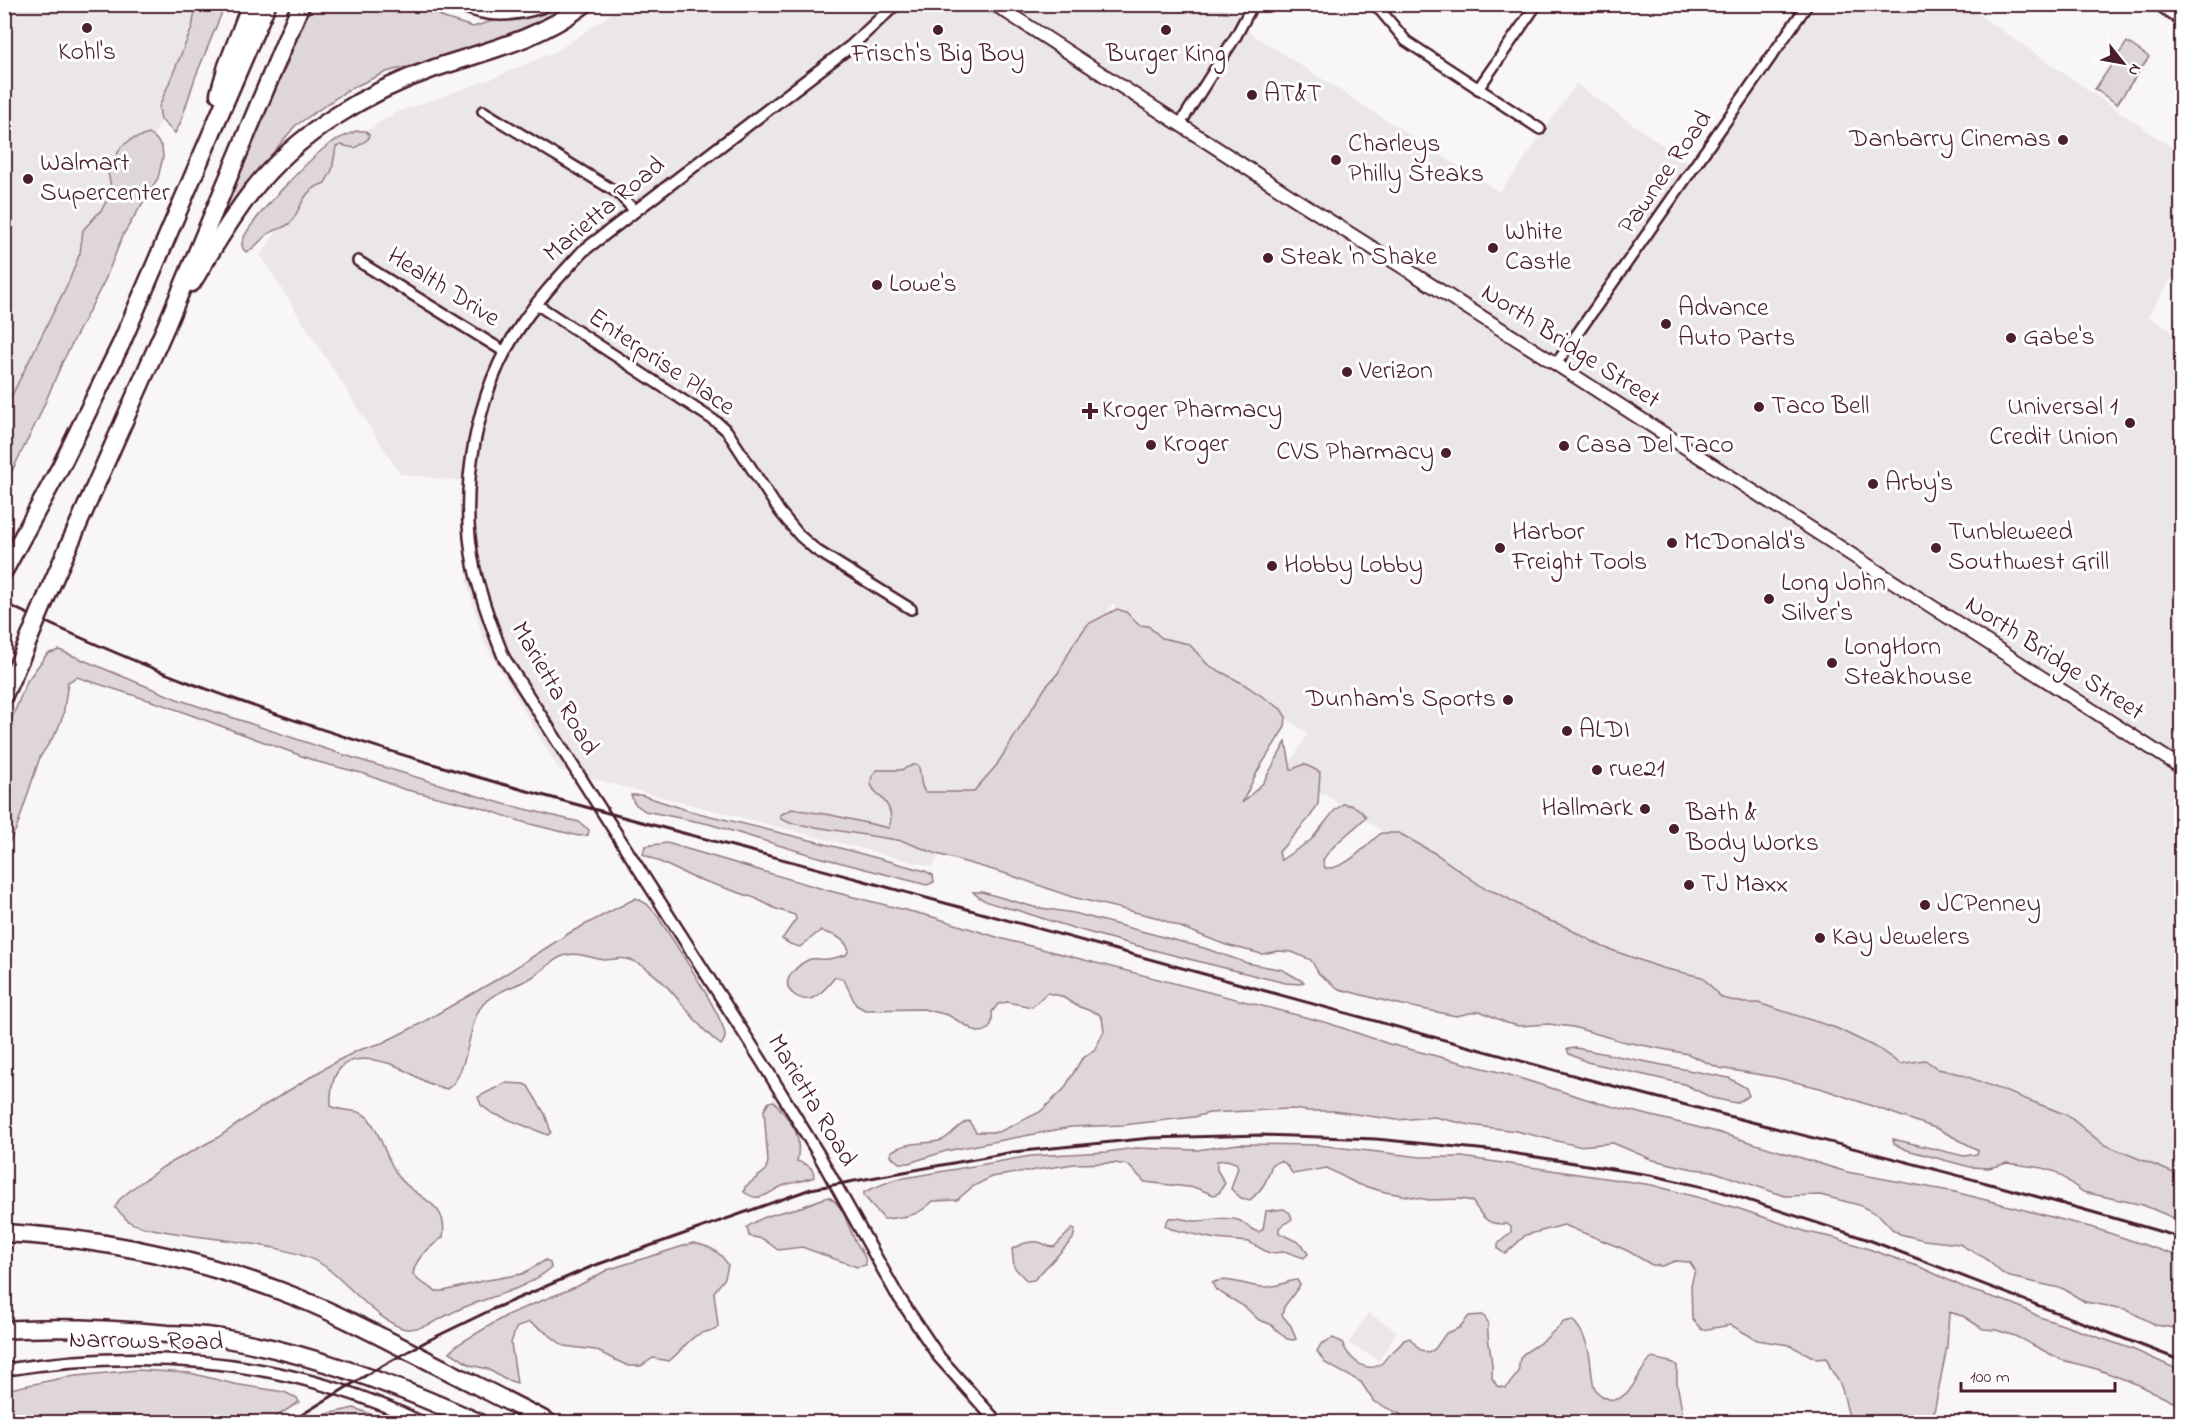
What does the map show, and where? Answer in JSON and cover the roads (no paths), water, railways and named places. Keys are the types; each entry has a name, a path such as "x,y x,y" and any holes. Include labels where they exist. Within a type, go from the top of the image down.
{"highway":[{"path":"200,159 227,66 251,4"},
{"path":"6,569 61,466 121,344 267,4"},
{"path":"4,695 167,324 301,4"},
{"path":"466,4 498,12 524,10 542,4"},
{"path":"167,324 228,224 254,189 310,134 348,108 380,91 434,69 494,51 535,35 568,17 585,4"},
{"path":"4,1233 88,1241 150,1253 217,1270 284,1292 361,1326 548,1422"},
{"path":"4,1330 33,1328 126,1330 227,1338 313,1359 368,1377 422,1397 478,1422"}],"main road":[{"name":"North Bridge Street","path":"994,4 2181,768"}],"street":[{"name":"Marietta Road","path":"896,4 851,46 583,251 536,304 505,352 480,415 470,470 474,564 482,600 504,658 761,1060 819,1155 915,1323 957,1380 997,1422"},
{"path":"1180,124 1236,36 1253,4"},
{"path":"1375,4 1406,41 1540,129"},
{"path":"1478,89 1537,4"},
{"name":"Pawnee Road","path":"1556,364 1808,4"},
{"path":"2157,4 2181,21"},
{"path":"483,111 618,193 635,211"},
{"name":"Health Drive","path":"358,261 505,352"},
{"name":"Enterprise Place","path":"536,304 712,418 727,431 780,512 800,536 816,550 911,609"},
{"name":"Narrows Road","path":"4,1370 48,1363 107,1359 175,1359 246,1367 306,1380 361,1397 421,1422"}],"railway":[{"path":"4,603 193,684 275,714 441,766 1661,1099 1959,1176 2182,1238"},
{"path":"290,1422 373,1371 427,1341 493,1309 593,1266 811,1189 1013,1152 1151,1138 1261,1135 1376,1139 1499,1151 1650,1175 1717,1190 1869,1240 2182,1361"}],"place":[{"name":"Kohl's","path":"87,28"},
{"name":"Frisch's Big Boy","path":"938,30"},
{"name":"Burger King","path":"1166,30"},
{"name":"AT&T","path":"1252,95"},
{"name":"Danbarry Cinemas","path":"2063,140"},
{"name":"Charleys Philly Steaks","path":"1336,160"},
{"name":"Walmart Supercenter","path":"28,179"},
{"name":"White Castle","path":"1493,248"},
{"name":"Steak 'n Shake","path":"1268,258"},
{"name":"Lowe's","path":"877,285"},
{"name":"Advance Auto Parts","path":"1666,324"},
{"name":"Gabe's","path":"2011,338"},
{"name":"Verizon","path":"1347,372"},
{"name":"Taco Bell","path":"1759,407"},
{"name":"Kroger Pharmacy","path":"1090,411"},
{"name":"Universal 1 Credit Union","path":"2130,423"},
{"name":"Kroger","path":"1151,445"},
{"name":"Casa Del Taco","path":"1564,446"},
{"name":"CVS Pharmacy","path":"1446,453"},
{"name":"Arby's","path":"1873,484"},
{"name":"McDonald's","path":"1672,543"},
{"name":"Harbor Freight Tools","path":"1500,548"},
{"name":"Tunbleweed Southwest Grill","path":"1936,548"},
{"name":"Hobby Lobby","path":"1272,566"},
{"name":"Long John Silver's","path":"1769,599"},
{"name":"LongHorn Steakhouse","path":"1832,663"},
{"name":"Dunham's Sports","path":"1508,700"},
{"name":"ALDI","path":"1567,731"},
{"name":"rue21","path":"1597,770"},
{"name":"Hallmark","path":"1645,809"},
{"name":"Bath & Body Works","path":"1674,829"},
{"name":"TJ Maxx","path":"1689,885"},
{"name":"JCPenney","path":"1925,905"},
{"name":"Kay Jewelers","path":"1820,938"}]}
